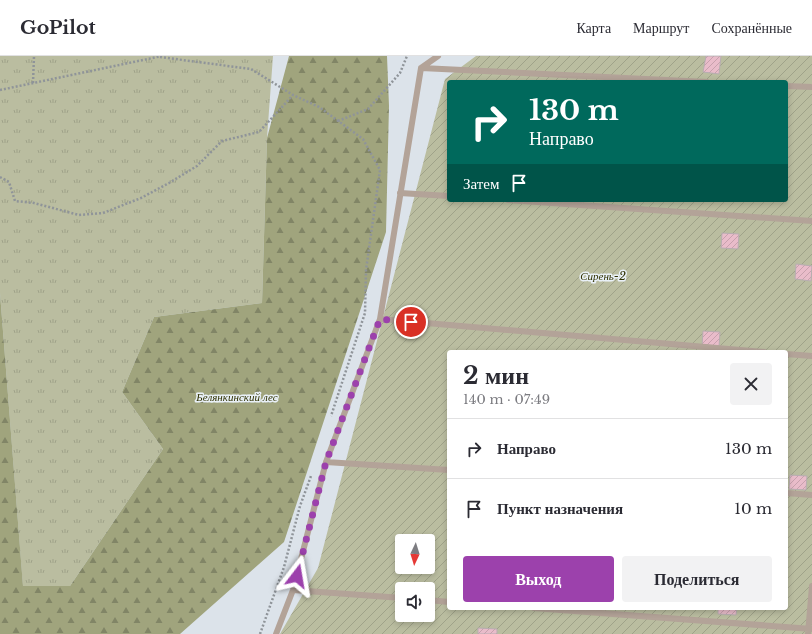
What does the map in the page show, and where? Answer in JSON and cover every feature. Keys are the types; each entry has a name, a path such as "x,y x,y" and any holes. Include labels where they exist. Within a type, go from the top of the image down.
{"lane":[{"path":"276,634 293,590 326,462 380,319 421,68 438,56"},
{"path":"421,68 666,80"},
{"path":"788,86 812,87"},
{"path":"400,193 447,196"},
{"path":"537,202 812,221"},
{"path":"380,319 741,350"},
{"path":"788,354 812,356"},
{"path":"326,462 447,470"},
{"path":"788,493 812,495"},
{"path":"559,610 810,630 812,586"},
{"path":"293,590 395,597"},
{"path":"435,601 447,602"}],"path":[{"path":"33,83 34,56"},
{"path":"0,90 162,56 251,69 293,96 319,107 363,139 380,170 366,270 365,313"},
{"path":"338,121 368,109 400,73 407,56"},
{"path":"0,177 9,182 15,201 34,203 79,215 102,213 141,198 169,183 196,166 222,141 259,132 293,96"}],"green space":[{"path":"0,56 273,56 267,138 262,303 154,317 122,392 163,449 70,586 23,587 0,293"},
{"name":"Белянкинский лес","path":"289,56 387,56 389,106 386,232 284,542 180,634 0,634 0,293 23,586 70,586 163,449 122,392 154,317 262,303 267,138"},
{"name":"Сирень-2","path":"476,56 812,56 812,634 280,634 318,568 445,79"}],"building":[{"path":"706,56 721,56 719,74 703,72"},
{"path":"722,233 739,234 738,249 721,248"},
{"path":"796,264 812,266 811,281 795,279"},
{"path":"703,331 720,332 719,347 702,346"},
{"path":"790,475 807,476 806,490 789,489"},
{"path":"718,610 737,610 736,615 718,614"},
{"path":"478,628 497,629 497,634 478,634"}],"route":[{"path":"297,576 326,462 380,319 411,322"}]}
